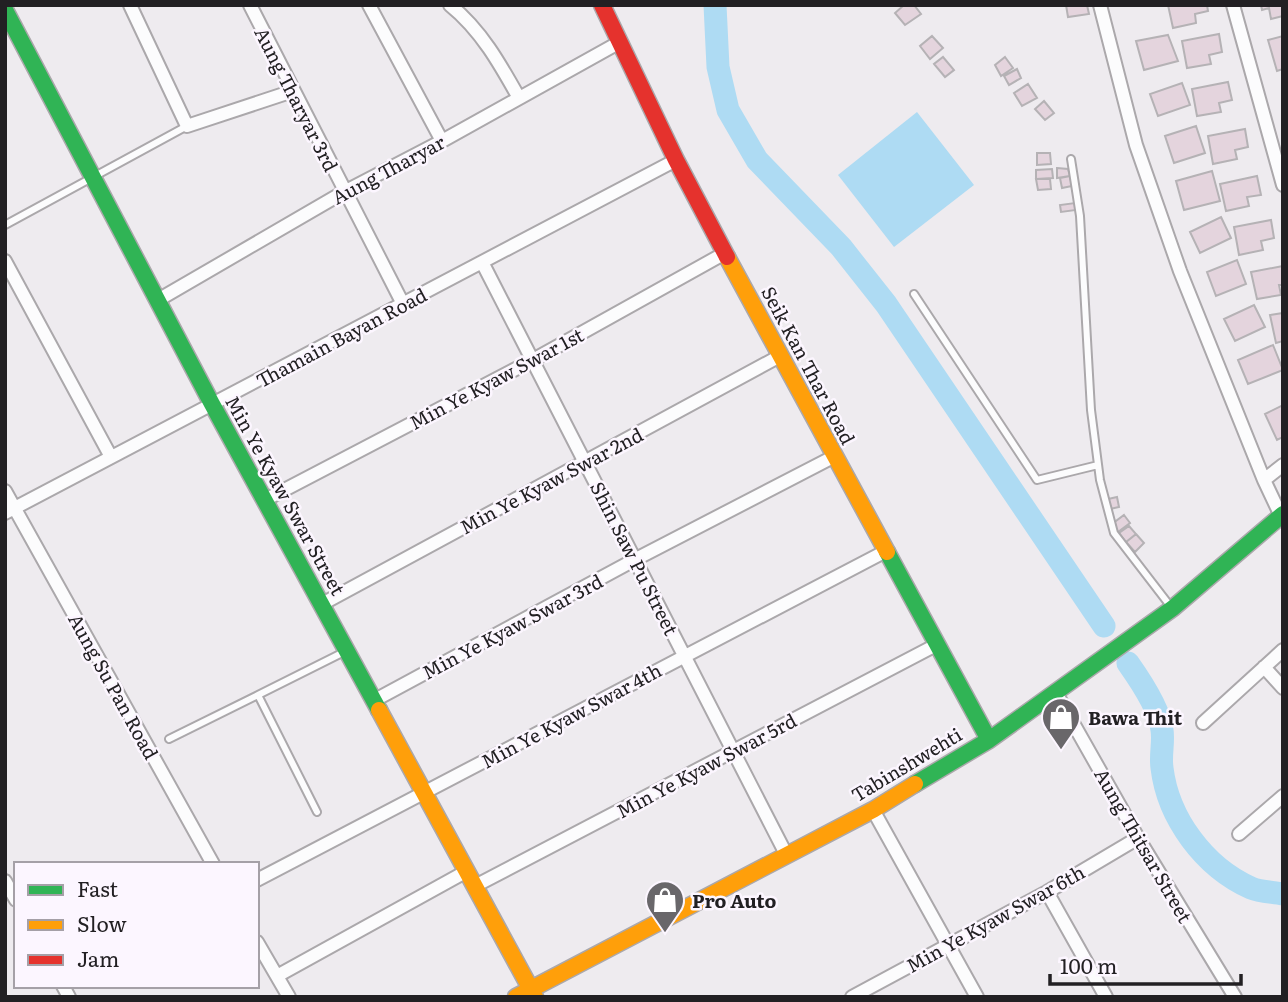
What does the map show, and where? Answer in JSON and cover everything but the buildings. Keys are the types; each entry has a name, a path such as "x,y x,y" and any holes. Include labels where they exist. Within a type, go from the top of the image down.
{"street":[{"path":"130,5 187,126 293,91"},
{"name":"Aung Tharyar 3rd","path":"250,5 403,304"},
{"path":"369,5 442,141"},
{"path":"450,5 490,48 519,98"},
{"name":"Seik Kan Thar Road","path":"602,5 676,160 989,740"},
{"path":"1100,5 1136,145 1180,271 1264,480 1282,515"},
{"path":"1233,5 1283,185"},
{"name":"Min Ye Kyaw Swar Street","path":"5,10 212,404 467,870 528,994"},
{"name":"Aung Tharyar","path":"158,300 344,192 620,42"},
{"name":"Thamain Bayan Road","path":"10,511 676,160"},
{"name":"Min Ye Kyaw Swar 1st","path":"265,500 533,360 725,253"},
{"path":"5,261 111,457"},
{"name":"Shin Saw Pu Street","path":"482,262 786,854"},
{"name":"Min Ye Kyaw Swar 2nd","path":"322,604 780,356"},
{"name":"Min Ye Kyaw Swar 3rd","path":"375,700 636,559 835,457"},
{"path":"1264,480 1283,464"},
{"name":"Aung Su Pan Road","path":"5,491 10,511 212,862"},
{"name":"Tabinshwehti","path":"528,994 786,854 873,810 989,740 1172,608 1282,515"},
{"name":"Min Ye Kyaw Swar 4th","path":"259,879 886,551"},
{"name":"Min Ye Kyaw Swar 5rd","path":"475,886 936,645"},
{"path":"1203,723 1283,650"},
{"path":"1264,667 1283,688"},
{"name":"Aung Thitsar Street","path":"1056,693 1138,838 1235,997"},
{"path":"1240,834 1283,796"},
{"path":"873,810 977,997"},
{"name":"Min Ye Kyaw Swar 6th","path":"852,997 1047,892 1138,838"},
{"path":"277,976 467,870"},
{"path":"5,881 14,897"},
{"path":"1047,892 1106,997"},
{"path":"259,945 289,997"}],"lane":[{"path":"5,225 187,126"},
{"path":"1071,159 1080,216 1091,410 1098,465 1114,533 1172,608"},
{"path":"914,293 1037,480 1098,465"},
{"path":"169,739 348,650"},
{"path":"258,695 317,812"}],"water":[{"path":"917,112 974,185 894,247 838,175"}],"waterway":[{"path":"715,5 718,67 728,110 757,160 841,247 886,304 1104,626"},
{"path":"1128,663 1158,713 1163,739 1162,763 1166,787 1180,822 1191,839 1204,854 1234,879 1255,889 1283,894"}],"traffic: fast":[{"path":"5,10 212,404 379,710"},
{"path":"915,784 989,740 1173,608 1283,514"},
{"path":"887,552 989,740"}],"traffic: slow":[{"path":"727,257 887,552"},
{"path":"379,710 535,997"},
{"path":"516,997 873,810 915,784"}],"traffic: jam":[{"path":"602,5 676,160 727,257"}],"place":[{"name":"Bawa Thit","path":"1061,751"},
{"name":"Pro Auto","path":"665,934"}]}
